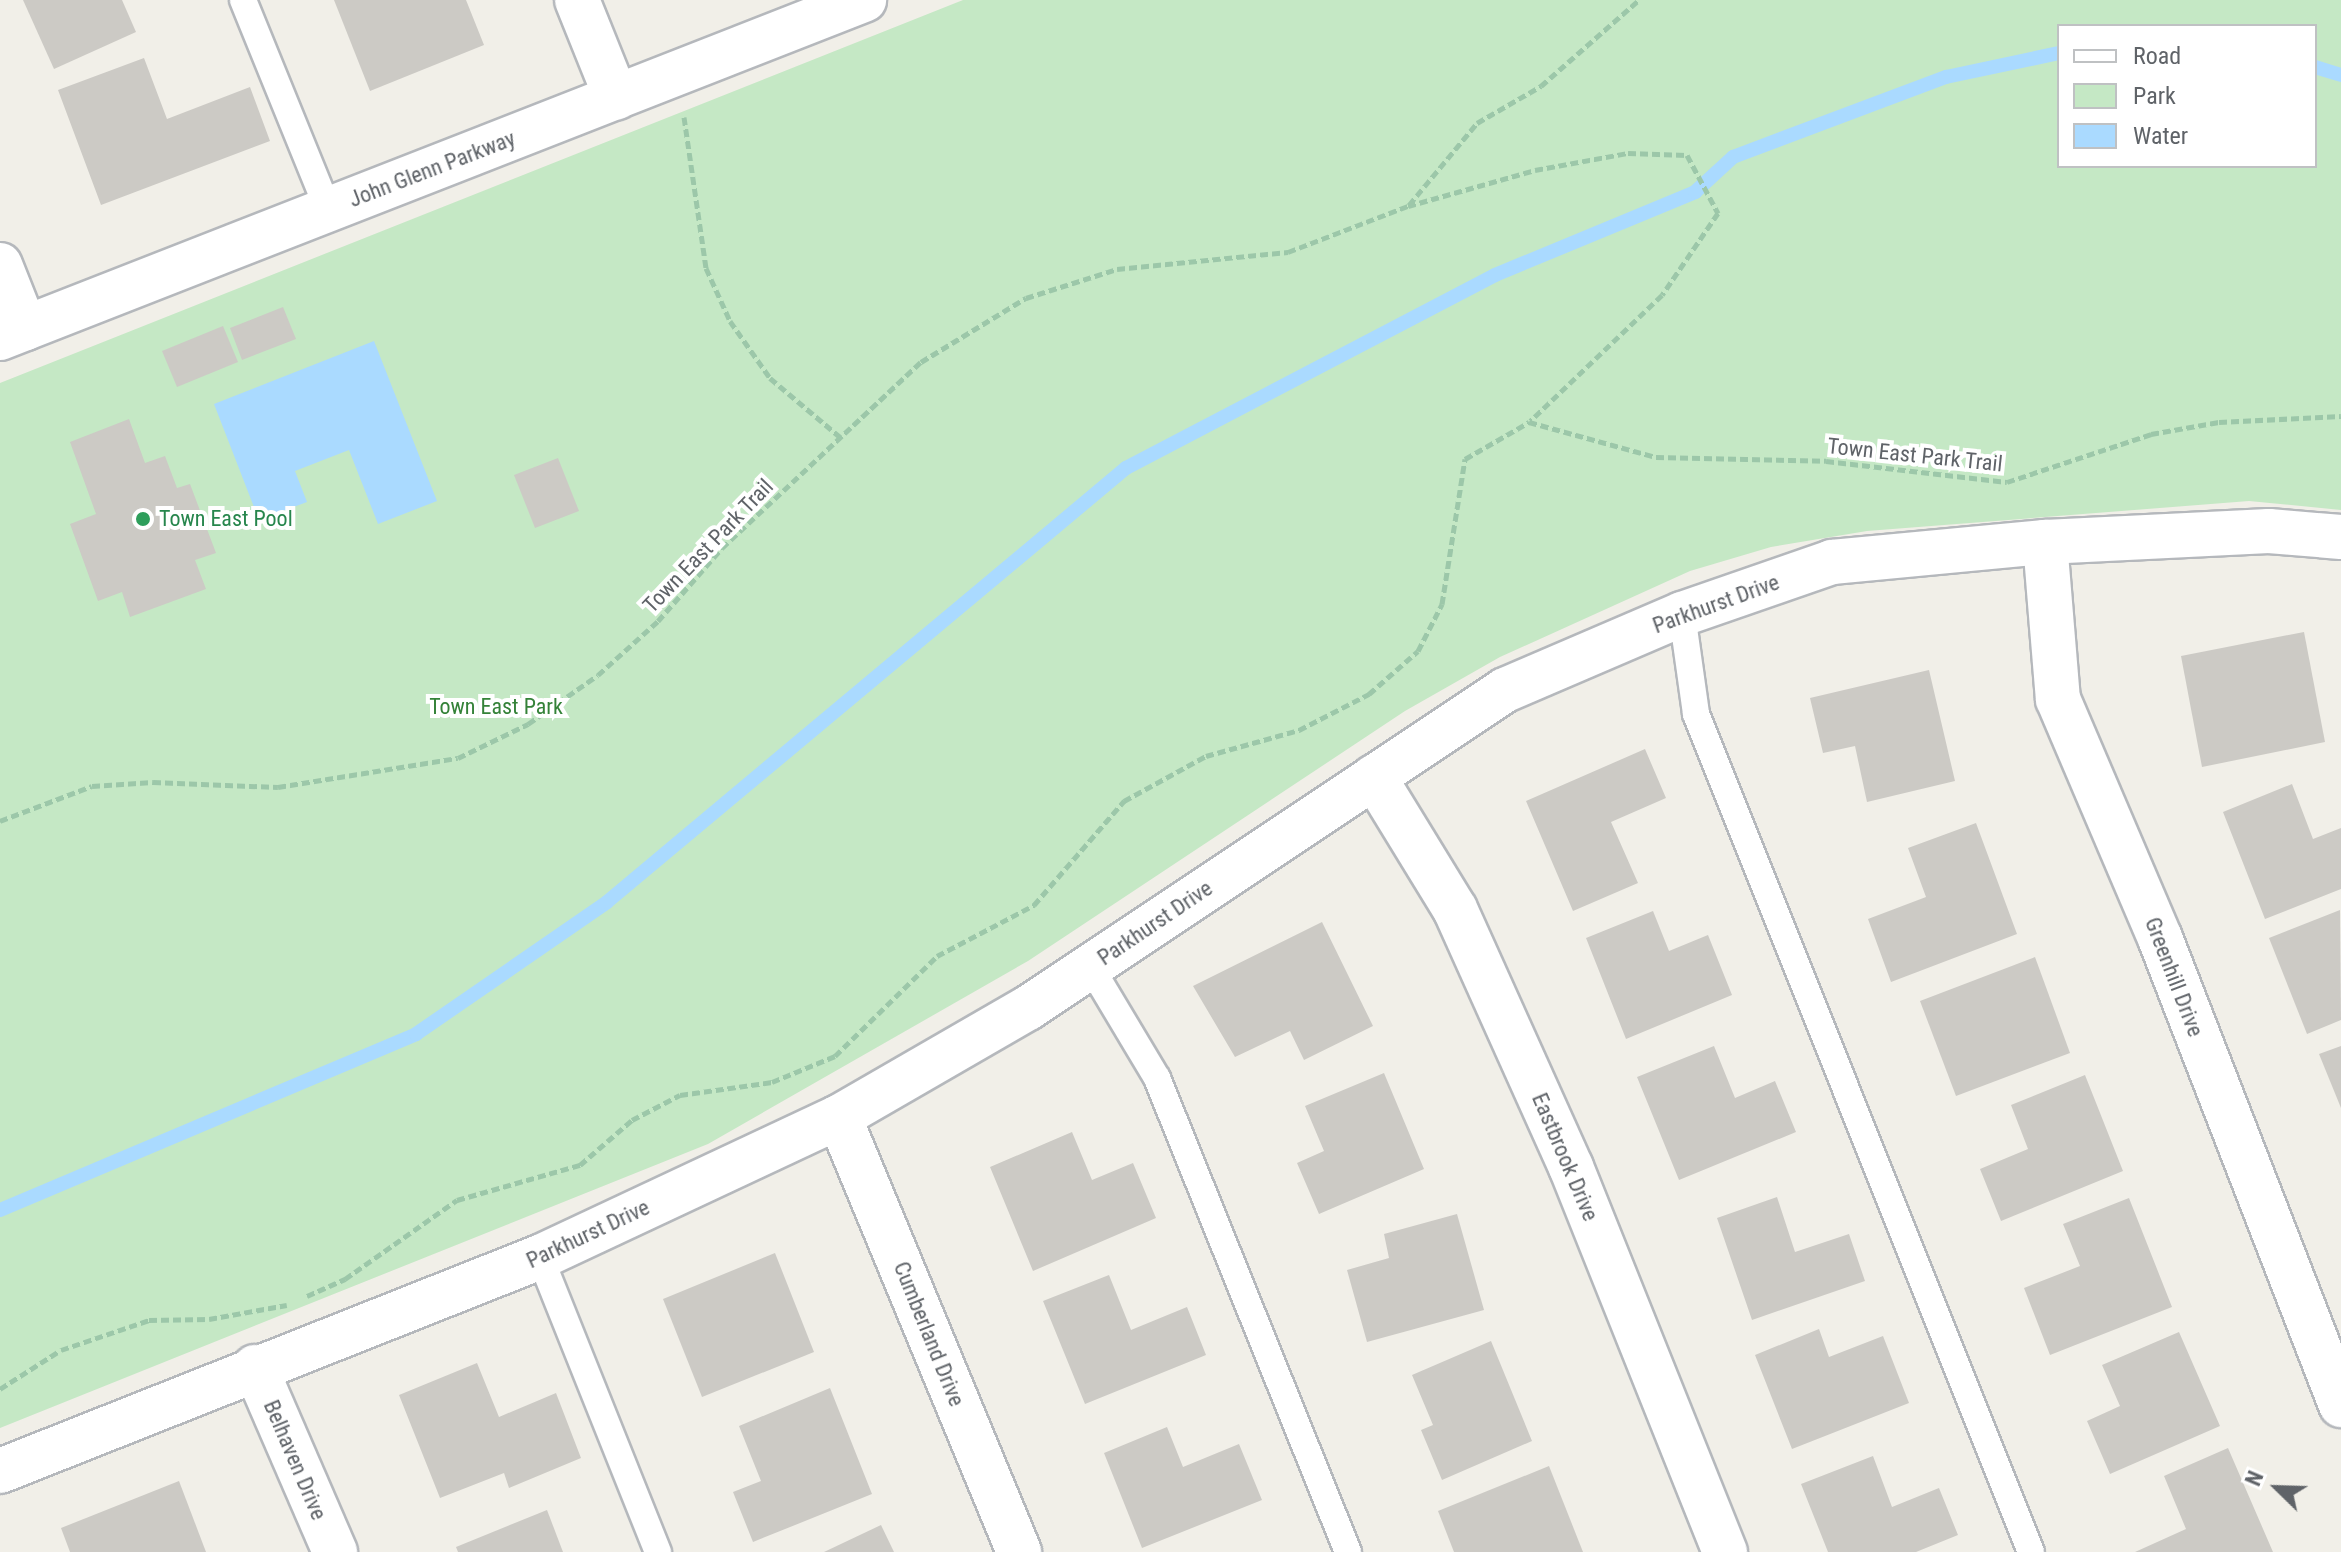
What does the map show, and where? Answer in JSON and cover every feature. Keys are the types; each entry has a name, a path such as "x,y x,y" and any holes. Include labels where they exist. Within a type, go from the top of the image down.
{"street":[{"path":"577,0 616,97"},
{"name":"John Glenn Parkway","path":"12,333 864,0"},
{"path":"0,265 12,333"},
{"name":"Parkhurst Drive","path":"0,1471 255,1367 540,1257 839,1117 1090,966 1505,690 1682,614 1832,562 2045,542 2269,531 2341,537"},
{"name":"Greenhill Drive","path":"2045,542 2058,699 2160,938 2341,1405"},
{"name":"Eastbrook Drive","path":"1374,777 1455,909 1571,1167 1725,1552"},
{"name":"Cumberland Drive","path":"839,1117 1019,1552"},
{"name":"Belhaven Drive","path":"255,1367 335,1552"}],"lane":[{"path":"243,0 328,209"},
{"path":"1682,614 1696,714 2031,1552"},
{"path":"1090,966 1157,1078 1348,1552"},
{"path":"540,1257 658,1552"}],"path":[{"name":"Town East Park Trail","path":"1408,206 1477,123 1541,86 1639,0"},
{"path":"677,72 706,268 730,321 770,378 840,437"},
{"name":"Town East Park Trail","path":"0,821 92,786 153,782 278,787 458,758 528,724 598,675 840,437 921,362 1026,298 1117,269 1288,252 1408,206 1535,170 1628,153 1687,155 1718,213 1662,295 1529,422 1465,459 1442,604 1418,651 1369,694 1299,730 1206,756 1124,801 1034,905 937,956 835,1056 772,1082 680,1095 632,1120 580,1165 457,1200 345,1279 289,1305 209,1319 149,1320 61,1350 0,1389"},
{"name":"Town East Park Trail","path":"1529,422 1656,457 1826,461 2007,482 2151,434 2219,422 2341,416"}],"green space":[{"name":"Town East Park","path":"963,0 2341,0 2341,510 2249,501 1867,531 1771,547 1690,571 1500,657 1405,711 1028,961 708,1144 0,1428 0,383"}],"water":[{"path":"374,341 437,501 378,524 349,450 295,471 307,502 259,520 214,404"}],"building":[{"path":"23,0 122,0 136,32 54,69"},
{"path":"334,0 466,0 484,45 370,91"},
{"path":"144,58 167,119 250,87 270,141 101,205 58,90"},
{"path":"283,307 296,339 242,360 230,328"},
{"path":"223,326 238,362 177,387 162,351"},
{"name":"Town East Pool","path":"129,419 145,463 165,456 177,488 190,484 216,553 195,560 206,589 130,617 122,592 98,601 70,524 96,514 70,442"},
{"path":"558,458 579,511 535,528 514,475"},
{"path":"2304,632 2325,742 2202,767 2181,656"},
{"path":"1929,670 1955,781 1867,802 1855,746 1823,753 1810,698"},
{"path":"1645,749 1666,798 1611,822 1638,883 1573,911 1526,801"},
{"path":"2292,784 2313,839 2341,828 2341,889 2265,919 2223,812"},
{"path":"1976,823 2017,934 1891,982 1868,919 1926,897 1908,848"},
{"path":"2340,910 2341,1020 2307,1034 2269,938"},
{"path":"1653,911 1669,951 1708,935 1732,995 1626,1039 1586,938"},
{"path":"1322,922 1373,1026 1304,1060 1290,1031 1235,1057 1193,986"},
{"path":"2035,957 2070,1053 1956,1096 1920,1001"},
{"path":"1714,1046 1735,1098 1775,1081 1796,1132 1679,1180 1637,1077"},
{"path":"2341,1046 2341,1108 2319,1054"},
{"path":"1384,1073 1424,1169 1319,1214 1297,1163 1324,1151 1305,1106"},
{"path":"2085,1075 2123,1171 2001,1221 1980,1169 2028,1149 2011,1105"},
{"path":"1072,1132 1092,1180 1133,1163 1156,1218 1033,1271 990,1167"},
{"path":"1777,1197 1795,1252 1849,1234 1865,1281 1752,1320 1717,1218"},
{"path":"2129,1198 2172,1307 2050,1355 2024,1288 2080,1266 2063,1224"},
{"path":"1457,1214 1484,1310 1367,1342 1347,1270 1389,1258 1384,1234"},
{"path":"775,1253 814,1352 702,1397 663,1299"},
{"path":"1109,1275 1131,1330 1187,1307 1206,1355 1085,1404 1043,1301"},
{"path":"1819,1329 1829,1357 1883,1336 1909,1403 1792,1449 1755,1355"},
{"path":"2179,1332 2220,1426 2110,1474 2087,1421 2120,1406 2102,1365"},
{"path":"1491,1341 1532,1441 1442,1480 1421,1430 1433,1425 1412,1375"},
{"path":"477,1363 499,1417 556,1393 581,1458 509,1488 504,1473 440,1498 399,1395"},
{"path":"830,1388 872,1494 753,1542 733,1492 761,1481 739,1426"},
{"path":"1167,1427 1183,1467 1239,1444 1262,1500 1142,1548 1104,1453"},
{"path":"2228,1448 2273,1552 2135,1552 2186,1529 2164,1476"},
{"path":"1873,1456 1892,1507 1939,1488 1958,1535 1916,1552 1828,1552 1801,1484"},
{"path":"1549,1466 1583,1552 1454,1552 1438,1511"},
{"path":"179,1481 206,1552 70,1552 61,1528"},
{"path":"547,1510 563,1552 458,1552 456,1547"},
{"path":"881,1525 894,1552 824,1552"}],"waterway":[{"path":"0,1210 416,1034 607,902 1126,468 1495,275 1695,192 1733,157 1946,77 2057,53"},
{"path":"2317,68 2341,75"}],"place":[{"name":"Town East Pool","path":"143,519"}]}
